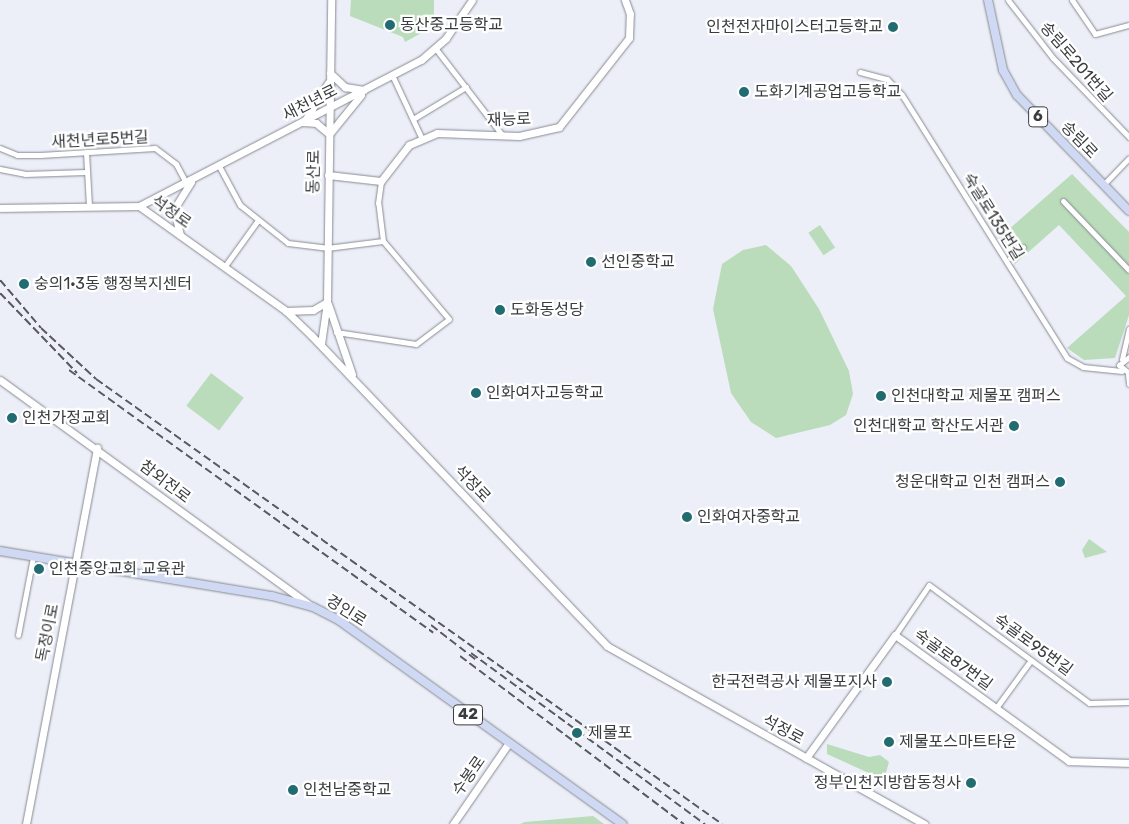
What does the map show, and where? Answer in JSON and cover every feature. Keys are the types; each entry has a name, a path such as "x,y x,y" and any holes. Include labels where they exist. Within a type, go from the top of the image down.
{"main road":[{"name":"동산로","path":"321,344 327,302 331,0"},
{"name":"새천년로","path":"139,206 393,77 436,49 472,0"},
{"name":"재능로","path":"381,181 397,156 421,137 443,132 503,136 544,132 567,120 629,38 630,14 625,0"},
{"name":"송림로","path":"988,0 1003,70 1017,95 1129,211"},
{"path":"330,75 345,87 367,90 338,118 329,134 316,123 304,122 330,75"},
{"path":"328,176 381,181"},
{"path":"180,236 174,209 194,179"},
{"name":"석정로","path":"0,208 89,205 139,206 286,311 321,344 608,646 924,824"},
{"path":"286,311 313,310 327,302 335,332 356,382"},
{"name":"참외전로","path":"0,380 97,448 313,607"},
{"name":"독정이로","path":"26,824 97,448"},
{"name":"경인로","path":"0,551 272,596 313,607 340,621 508,744 623,824"},
{"name":"숙골로87번길","path":"806,758 895,634 1074,763 1129,763"},
{"name":"수봉로","path":"453,824 508,744"}],"street":[{"name":"송림로201번길","path":"1008,0 1053,58 1129,137"},
{"path":"1072,0 1095,34 1129,25"},
{"path":"436,49 503,136"},
{"name":"숙골로135번길","path":"860,72 887,79 902,95 1063,353 1083,367 1108,366 1129,374"},
{"path":"393,77 421,137"},
{"path":"413,119 466,87"},
{"name":"새천년로5번길","path":"0,148 18,155 155,148 176,164 186,183"},
{"path":"86,152 89,205"},
{"path":"1103,185 1129,158"},
{"path":"219,166 237,201 288,243 327,248 383,241"},
{"path":"0,169 25,174 86,172"},
{"path":"335,332 416,344 449,319 383,241 378,203 381,181"},
{"path":"1063,201 1129,270"},
{"path":"225,266 258,220"},
{"path":"1010,258 1023,247"},
{"path":"1122,371 1121,360 1129,328"},
{"name":"숙골로135번길","path":"1108,366 1129,357"},
{"path":"1129,374 1129,384"},
{"path":"18,635 33,557"},
{"name":"숙골로95번길","path":"895,634 929,585 1091,703 1129,702"},
{"path":"996,708 1031,660"}],"green space":[{"path":"351,0 434,0 434,14 421,24 425,31 405,42 403,37 350,16"},
{"path":"1072,174 1129,232 1129,315 1115,358 1084,360 1067,348 1126,296 1059,225 1015,264 999,238"},
{"path":"820,225 835,247 823,255 808,233"},
{"path":"766,245 791,266 819,309 849,371 853,394 846,415 830,425 776,438 751,422 731,393 713,309 722,264 743,250"},
{"path":"211,373 244,398 219,430 186,406"},
{"path":"1089,539 1107,552 1085,558 1082,550"},
{"path":"827,744 869,757 880,755 889,762 884,780 827,754"},
{"path":"593,816 604,824 520,824 525,822"}],"railway":[{"path":"0,280 41,328 96,379 722,824"},
{"path":"0,293 77,373"},
{"path":"69,370 433,633"},
{"path":"431,625 475,659"},
{"path":"471,653 705,824"},
{"path":"460,656 684,824"}],"place":[{"name":"동산중고등학교","path":"390,25"},
{"name":"인천전자마이스터고등학교","path":"893,27"},
{"name":"도화기계공업고등학교","path":"744,92"},
{"name":"선인중학교","path":"591,262"},
{"name":"숭의1·3동 행정복지센터","path":"24,284"},
{"name":"도화동성당","path":"500,310"},
{"name":"인화여자고등학교","path":"476,393"},
{"name":"인천대학교 제물포 캠퍼스","path":"881,396"},
{"name":"인천가정교회","path":"12,418"},
{"name":"인천대학교 학산도서관","path":"1014,426"},
{"name":"청운대학교 인천 캠퍼스","path":"1060,482"},
{"name":"인화여자중학교","path":"687,517"},
{"name":"인천중앙교회 교육관","path":"39,569"},
{"name":"한국전력공사 제물포지사","path":"887,682"},
{"name":"제물포","path":"577,733"},
{"name":"제물포스마트타운","path":"889,742"},
{"name":"정부인천지방합동청사","path":"971,783"},
{"name":"인천남중학교","path":"293,790"}]}
